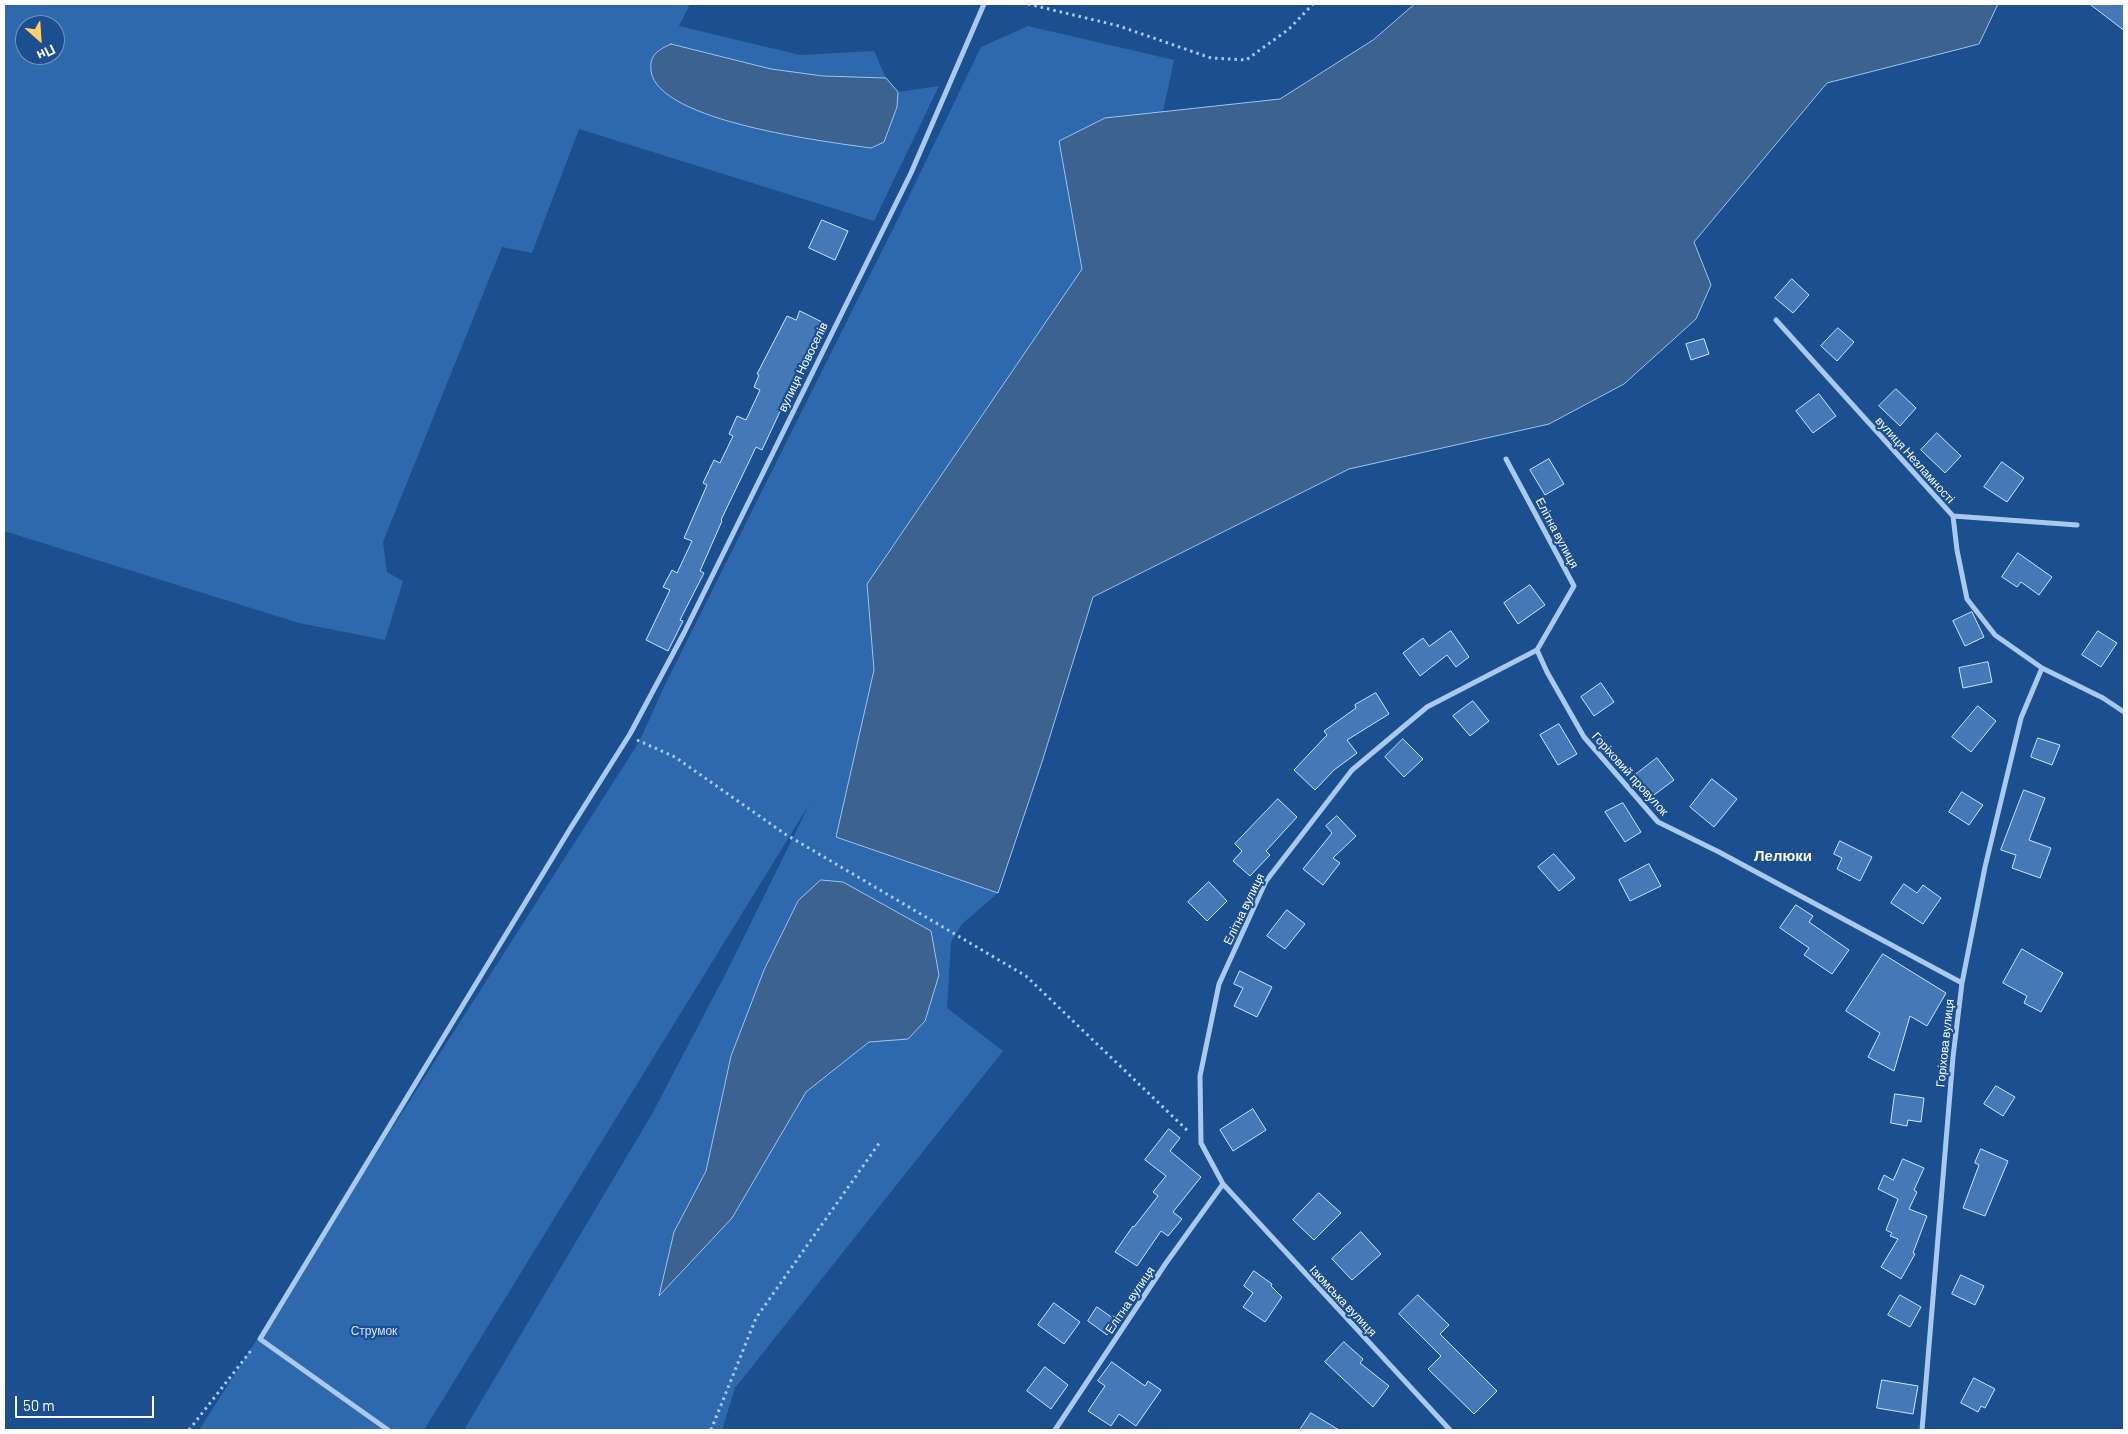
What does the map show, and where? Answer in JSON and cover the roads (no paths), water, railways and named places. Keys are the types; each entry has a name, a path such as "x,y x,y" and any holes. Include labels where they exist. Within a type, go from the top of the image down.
{"street":[{"name":"вулиця Новоселів","path":"388,1430 260,1339 570,829 630,734 684,633 911,173 984,4"},
{"name":"вулиця Незламності","path":"1776,320 1953,516 1957,550 1967,599 1995,635 2042,668 2102,698 2124,712"},
{"name":"Елітна вулиця","path":"1055,1430 1166,1263 1223,1184 1201,1143 1200,1076 1219,984 1266,881 1352,770 1426,707 1537,650 1574,586 1506,459"},
{"path":"1953,516 2077,526"},
{"name":"Горіховий провулок","path":"1537,650 1547,672 1584,737 1658,822 1719,852 1962,983"},
{"name":"Горіхова вулиця","path":"1922,1430 1952,1066 1962,983 1985,867 2021,718 2042,668"},
{"name":"Ізюмська вулиця","path":"1223,1184 1450,1430"}],"district":[{"name":"Лелюки","path":"1783,856"}],"park label":[{"name":"Струмок","path":"374,1331"}]}
